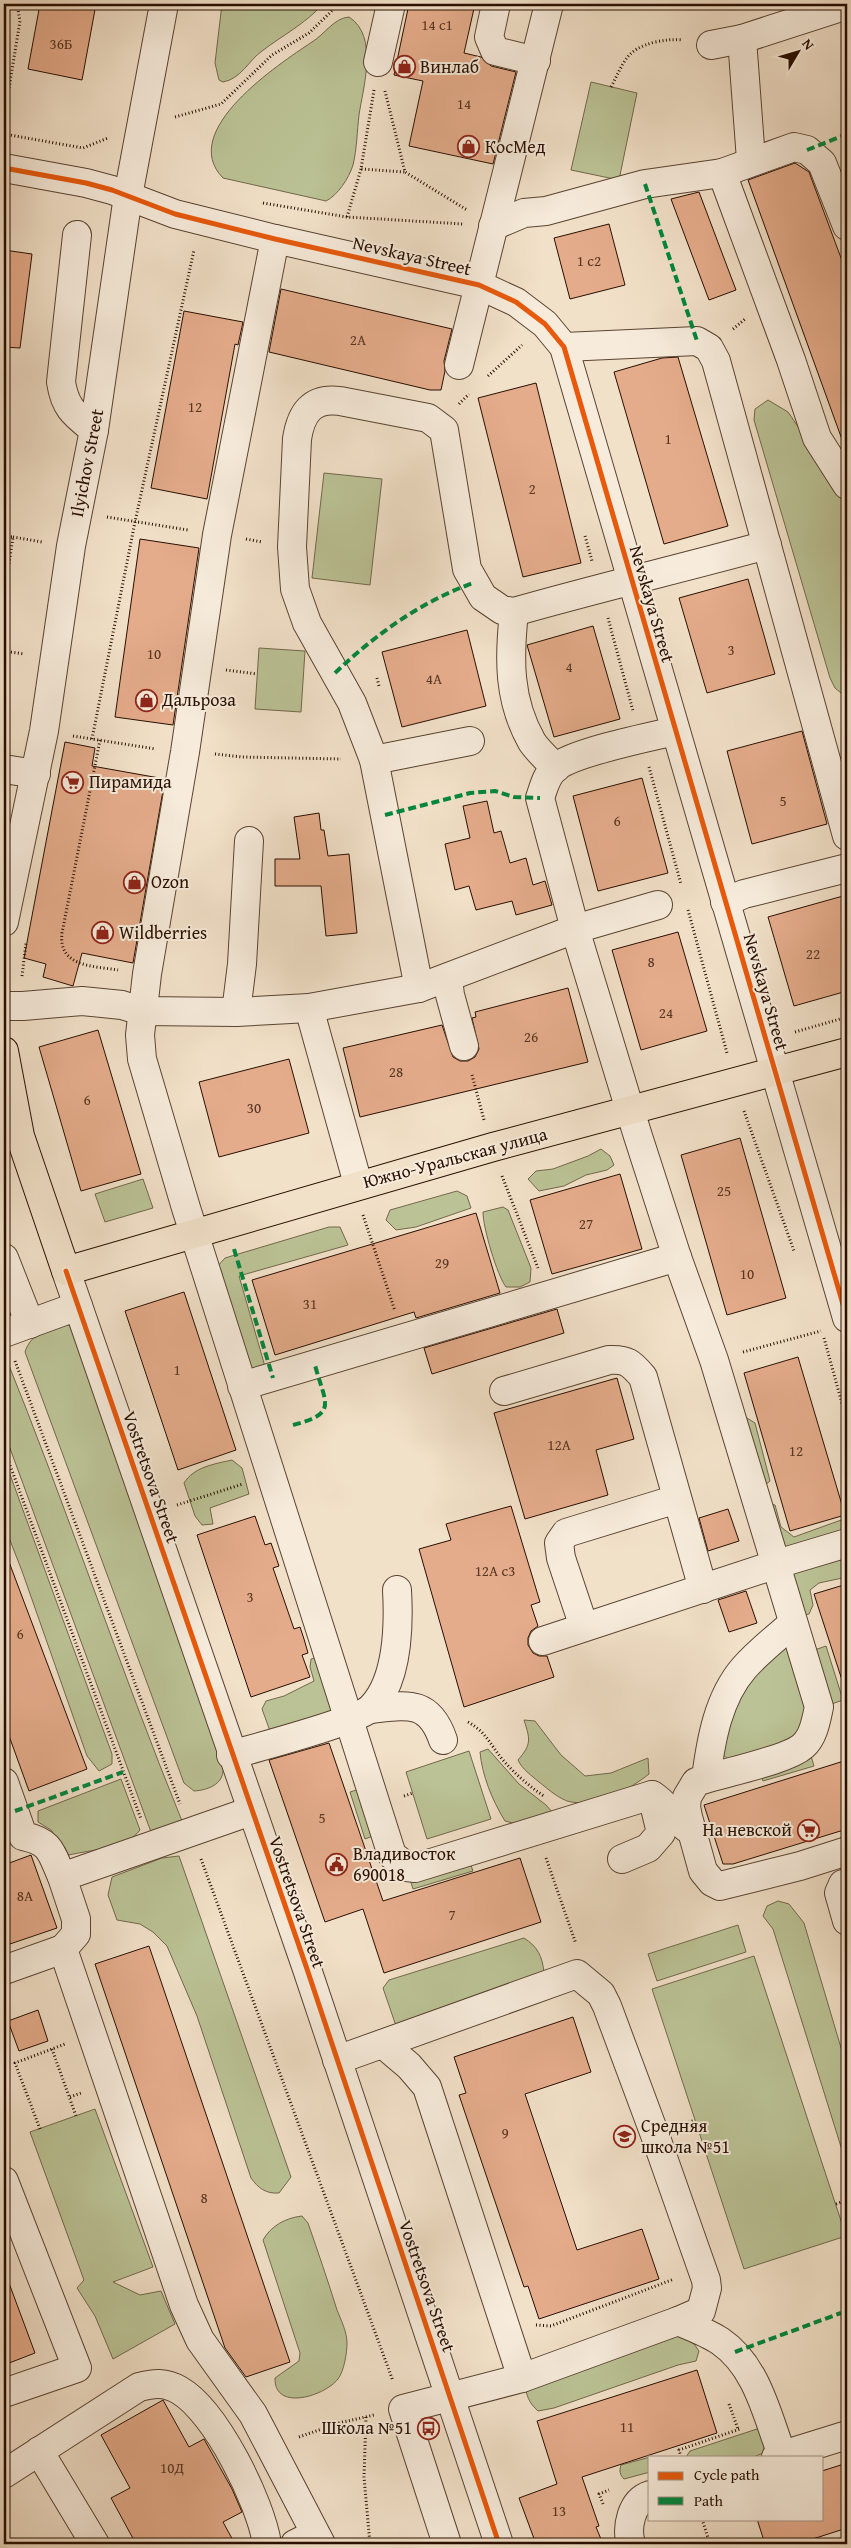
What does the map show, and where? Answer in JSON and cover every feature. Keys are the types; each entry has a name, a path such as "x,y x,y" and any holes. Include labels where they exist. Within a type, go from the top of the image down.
{"main road":[{"name":"Vostretsova Street","path":"4,1051 12,1131 66,1271"},
{"name":"Южно-Уральская улица","path":"66,1271 358,1184 735,1080 774,1072 847,1052"}],"street":[{"name":"Ilyichov Street","path":"4,922 36,774 71,546 94,430 128,196 164,4"},
{"path":"378,62 391,4"},
{"path":"496,4 488,38 496,51 536,62"},
{"path":"459,365 549,4"},
{"path":"711,45 742,39 847,5"},
{"path":"742,39 751,160"},
{"path":"494,226 524,213 546,211 646,184 722,172 751,160 794,147 807,150 822,163 847,226"},
{"name":"Nevskaya Street","path":"4,168 86,183 128,196 175,214 275,239 479,285 516,302 545,324 564,347 847,1318"},
{"path":"722,172 770,300 817,438 847,485"},
{"path":"77,235 60,382 64,397 74,414 94,430"},
{"path":"275,239 218,535 185,752 141,1010 142,1059 270,1475 359,1714 392,1855 399,1862 408,1867 415,1868 652,1794"},
{"path":"564,347 697,341 709,348 716,360 847,836"},
{"path":"419,988 374,760 352,703 307,623 295,589 292,547 297,439 300,423 307,410 326,399 428,418 444,430 467,568 473,583 492,605 502,610 514,612 599,587 631,582 767,546"},
{"path":"514,612 510,666 516,702 532,743 556,768"},
{"path":"675,731 641,738 573,759 556,768 546,780 540,798 575,929 630,1110 677,1258 714,1360 777,1564 792,1624 819,1707 814,1730 803,1746 780,1757 696,1782 686,1807 703,1871 712,1882 720,1886 800,1866 847,1851"},
{"path":"374,760 470,741"},
{"path":"4,769 36,774"},
{"path":"236,1012 242,964 249,841"},
{"path":"725,902 744,894 847,868"},
{"path":"14,1006 82,1001 122,1005 141,1010 236,1012 310,1008 419,988 575,929 658,905"},
{"path":"448,978 450,995 464,1046"},
{"path":"310,1008 358,1184"},
{"path":"4,1258 30,1324"},
{"path":"242,1386 677,1258"},
{"name":"Vostretsova Street","path":"66,1271 337,2060 499,2544"},
{"path":"4,1333 78,1306"},
{"path":"504,1391 609,1360 623,1359 634,1366 643,1377 702,1589"},
{"path":"584,1627 561,1558 559,1543 566,1533 677,1499"},
{"path":"543,1641 847,1543"},
{"path":"359,1714 380,1697 396,1648 399,1619 397,1590"},
{"path":"706,1778 712,1736 732,1686 744,1668 792,1624"},
{"path":"231,1754 359,1714 410,1705 422,1709 432,1719 443,1740"},
{"path":"4,1782 13,1839 39,1840 50,1850 62,1877 76,1920 76,1934 62,1949 4,1970"},
{"path":"652,1794 668,1808 680,1824 692,1831"},
{"path":"622,1859 648,1848 661,1833 652,1794"},
{"path":"62,1877 192,1834 251,1811"},
{"path":"847,1883 843,1884 839,1893 847,1921"},
{"path":"62,1949 184,2305 200,2340 253,2414 271,2449 310,2541"},
{"path":"337,2060 577,1974 601,1994 607,2006 655,2134 707,2288 702,2311 678,2321 522,2378 403,2409 447,2544"},
{"path":"383,2044 409,2066 427,2087 522,2378"},
{"path":"4,2182 77,2368 4,2393"},
{"path":"678,2321 720,2340 735,2352 754,2381 779,2456 847,2435"},
{"path":"4,2474 139,2387 157,2383 172,2386 181,2391 212,2421 239,2468 258,2511 267,2544"},
{"path":"39,2451 94,2544"},
{"path":"631,2544 628,2533 632,2516 644,2497 648,2496"}],"path":[{"path":"4,119 20,21 17,4"},
{"path":"174,117 221,104 272,55 309,33 339,4"},
{"path":"611,87 626,58 637,47 674,39 711,45"},
{"path":"347,217 361,169 378,62"},
{"path":"378,62 405,172"},
{"path":"4,134 83,148 90,147"},
{"path":"361,169 405,172 494,226"},
{"path":"260,202 347,217 494,226"},
{"path":"92,739 135,522 194,246"},
{"path":"709,348 770,300"},
{"path":"518,337 530,349"},
{"path":"100,516 292,547"},
{"path":"583,530 683,892"},
{"path":"4,536 13,537 4,596"},
{"path":"4,651 25,654"},
{"path":"69,735 155,749"},
{"path":"100,740 61,946 66,955 86,965 147,974"},
{"path":"215,754 242,757 374,760"},
{"path":"686,902 728,1056 719,1058"},
{"path":"14,1006 27,937"},
{"path":"793,1032 847,1017"},
{"path":"742,1104 796,1259"},
{"path":"485,1123 494,1120"},
{"path":"354,1215 363,1213 404,1338"},
{"path":"819,1322 847,1422"},
{"path":"714,1360 822,1331"},
{"path":"4,1333 192,1834 403,2409 313,2431 271,2449"},
{"path":"4,1449 151,1847"},
{"path":"174,1506 270,1475"},
{"path":"4,1741 10,1739"},
{"path":"535,1829 579,1952 567,1957 573,1975"},
{"path":"52,2049 76,2116"},
{"path":"836,2204 847,2200"},
{"path":"532,2325 550,2326 701,2268"},
{"path":"847,2311 841,2313 847,2335"},
{"path":"366,2417 364,2477 370,2544"},
{"path":"681,2456 679,2450 684,2447 768,2419"},
{"path":"702,2520 710,2544"},
{"path":"823,2544 847,2537"}],"green space":[{"path":"222,4 323,4 301,23 257,55 235,77 223,82 219,80 215,63"},
{"path":"349,17 358,26 364,37 367,63 353,165 346,181 335,195 326,201 223,178 212,160 213,140 222,120 257,82 317,39 334,23"},
{"path":"591,82 637,93 619,180 571,170"},
{"path":"768,400 788,412 847,498 847,698 835,688 830,678 754,420 755,409"},
{"path":"324,473 382,479 370,585 312,578"},
{"path":"259,648 305,651 301,712 255,709"},
{"path":"601,1149 610,1156 614,1165 607,1170 586,1175 564,1186 539,1191 528,1179 536,1171 553,1169"},
{"path":"143,1179 153,1208 105,1222 95,1194"},
{"path":"457,1191 467,1196 471,1208 416,1227 396,1230 386,1220 390,1210"},
{"path":"503,1207 508,1210 531,1268 530,1282 520,1287 506,1287 502,1281 485,1229 483,1212"},
{"path":"329,1227 340,1227 348,1245 239,1276 266,1370 247,1376 216,1268 225,1258"},
{"path":"64,1324 71,1326 223,1766 222,1777 206,1789 194,1791 184,1783 25,1352 35,1336"},
{"path":"4,1353 182,1821 151,1832 4,1432"},
{"path":"747,1418 755,1423 770,1481 764,1486 741,1422"},
{"path":"4,1458 112,1754 112,1764 99,1771 87,1756 4,1525"},
{"path":"232,1460 242,1468 249,1494 210,1508 213,1524 202,1525 195,1516 184,1483 193,1473 199,1470"},
{"path":"768,1503 775,1505 781,1527 794,1537 844,1519 847,1523 847,1538 780,1552"},
{"path":"847,1549 847,1577 819,1583 810,1590 813,1605 809,1614 804,1615 790,1570"},
{"path":"790,1643 808,1722 785,1748 728,1759 722,1754 723,1734 749,1677"},
{"path":"826,1646 843,1700 826,1706 809,1652"},
{"path":"316,1658 339,1714 270,1731 262,1709 266,1701 284,1696 314,1681 310,1667 311,1659"},
{"path":"524,1720 535,1721 561,1755 585,1776 611,1773 648,1758 649,1774 623,1791 602,1799 581,1803 567,1801 554,1794 539,1782 524,1769 518,1760 528,1745 528,1732"},
{"path":"488,1749 519,1784 546,1805 553,1813 520,1825 505,1821 492,1796 483,1770 480,1752"},
{"path":"469,1751 491,1819 427,1839 406,1772"},
{"path":"810,1753 814,1766 763,1781 759,1768"},
{"path":"121,1779 140,1830 126,1841 117,1845 69,1855 51,1830 38,1822 38,1811"},
{"path":"366,1787 381,1833 365,1839 350,1792"},
{"path":"467,1854 473,1871 413,1889 408,1873"},
{"path":"179,1856 291,2177 279,2193 263,2190 251,2178 197,2016 167,1946 153,1932 140,1924 117,1920 108,1895 112,1877 162,1858"},
{"path":"778,1901 789,1904 804,1923 847,2068 847,2166 773,1929 763,1916 767,1906"},
{"path":"738,1925 746,1952 657,1981 648,1954"},
{"path":"524,1938 538,1952 544,1972 400,2025 395,2023 383,1988 389,1980"},
{"path":"754,1956 846,2236 744,2269 652,1989"},
{"path":"95,2109 153,2267 113,2282 140,2295 161,2291 175,2324 113,2359 95,2316 77,2288 84,2280 30,2132"},
{"path":"302,2216 308,2223 344,2326 347,2347 342,2371 332,2385 312,2395 291,2398 283,2395 277,2389 275,2378 299,2361 300,2353 263,2240 279,2224"},
{"path":"681,2335 694,2344 699,2351 696,2361 678,2365 554,2408 538,2411 528,2399 525,2384"},
{"path":"763,2427 772,2450 756,2456 687,2456 690,2451"},
{"path":"648,2458 648,2473 624,2479 620,2471 621,2465"}],"building":[{"path":"40,4 96,4 82,80 28,69"},
{"path":"409,4 475,4 464,53 481,57 491,66 516,72 493,164 409,146 423,81 394,75"},
{"path":"795,163 809,172 847,274 847,444 844,445 748,180"},
{"path":"699,192 736,290 709,300 671,199"},
{"path":"609,224 625,285 570,299 554,238"},
{"path":"4,250 32,254 20,348 4,347"},
{"path":"281,289 452,329 444,361 445,371 441,390 430,390 269,352"},
{"path":"184,311 243,322 238,345 235,344 207,499 151,488"},
{"path":"678,357 728,526 664,544 614,372 662,358"},
{"path":"536,383 581,563 523,577 478,398"},
{"path":"140,539 199,548 173,725 115,717"},
{"path":"748,579 775,674 707,693 679,598"},
{"path":"593,626 620,719 554,737 527,645"},
{"path":"467,630 486,706 402,727 382,652"},
{"path":"802,731 827,824 752,844 727,751"},
{"path":"65,742 95,748 92,766 165,779 133,963 82,953 73,986 43,977 46,964 24,958"},
{"path":"642,778 668,873 598,891 573,796"},
{"path":"487,801 494,833 501,831 510,863 526,858 533,885 545,881 552,905 516,915 512,901 476,910 469,886 455,890 445,844 470,838 463,806"},
{"path":"319,813 321,830 324,830 328,856 349,854 357,933 326,936 321,886 275,886 275,859 300,859 294,817"},
{"path":"843,896 847,912 847,991 794,1006 768,917"},
{"path":"678,932 707,1031 641,1050 612,950"},
{"path":"568,988 588,1062 360,1117 343,1048 442,1025 453,1057 460,1061 468,1061 475,1057 479,1049 472,1018 476,1017 475,1012"},
{"path":"98,1030 141,1174 81,1191 39,1047"},
{"path":"289,1059 309,1133 219,1157 199,1082"},
{"path":"740,1138 786,1298 727,1315 681,1155"},
{"path":"620,1174 642,1249 552,1274 530,1200"},
{"path":"476,1213 500,1293 416,1318 414,1312 275,1355 252,1280"},
{"path":"184,1292 236,1450 178,1470 125,1311"},
{"path":"557,1309 564,1333 432,1374 424,1348"},
{"path":"798,1357 845,1515 790,1531 744,1373"},
{"path":"617,1378 634,1439 596,1450 608,1495 525,1519 494,1413"},
{"path":"511,1506 540,1602 531,1605 538,1626 531,1631 528,1645 533,1653 539,1656 547,1656 554,1677 464,1707 419,1549 451,1540 446,1524"},
{"path":"728,1509 739,1541 708,1551 699,1518"},
{"path":"255,1516 265,1545 271,1543 279,1566 273,1568 294,1629 300,1627 308,1653 302,1655 310,1677 251,1697 197,1535"},
{"path":"4,1554 6,1554 87,1769 29,1791 4,1722"},
{"path":"847,1584 847,1679 842,1680 814,1594"},
{"path":"746,1591 757,1623 729,1632 718,1600"},
{"path":"329,1743 383,1901 520,1858 541,1922 384,1973 363,1909 325,1922 269,1760"},
{"path":"847,1760 847,1829 733,1864 723,1864 704,1805"},
{"path":"31,1855 57,1928 4,1946 4,1865"},
{"path":"149,1946 290,2362 246,2377 225,2348 95,1964"},
{"path":"38,2010 48,2041 19,2051 8,2021"},
{"path":"573,2017 591,2072 525,2094 577,2250 642,2229 659,2279 539,2319 528,2286 524,2287 459,2095 466,2093 454,2057"},
{"path":"6,2275 35,2353 4,2365 4,2276"},
{"path":"697,2370 717,2433 582,2477 599,2526 596,2527 603,2544 536,2544 519,2498 557,2484 537,2421"},
{"path":"163,2400 189,2447 204,2439 232,2489 242,2512 223,2522 235,2544 136,2544 111,2498 130,2488 101,2435"},
{"path":"847,2463 847,2528 797,2544 765,2544 757,2520 824,2520 824,2470"}],"marked path":[{"path":"807,150 847,134"},
{"path":"645,184 697,341"},
{"path":"335,673 399,621 435,600 473,583"},
{"path":"385,815 470,793 495,791 514,797 540,798"},
{"path":"234,1249 273,1378"},
{"path":"293,1425 308,1421 323,1411 325,1398 315,1365"},
{"path":"15,1811 123,1772"},
{"path":"735,2352 841,2313"}],"cycle path":[{"path":"4,168 86,183 112,190 175,214 275,239 479,285 516,302 545,324 564,347 847,1318"},
{"path":"66,1271 307,1969 499,2544"}],"place":[{"name":"Винлаб","path":"404,67"},
{"name":"КосМед","path":"469,147"},
{"name":"Дальроза","path":"146,700"},
{"name":"Пирамида","path":"73,782"},
{"name":"Ozon","path":"135,882"},
{"name":"Wildberries","path":"103,933"},
{"name":"На невской","path":"808,1830"},
{"name":"Владивосток 690018","path":"337,1864"},
{"name":"Средняя школа №51","path":"625,2136"},
{"name":"Школа №51","path":"428,2428"}]}
